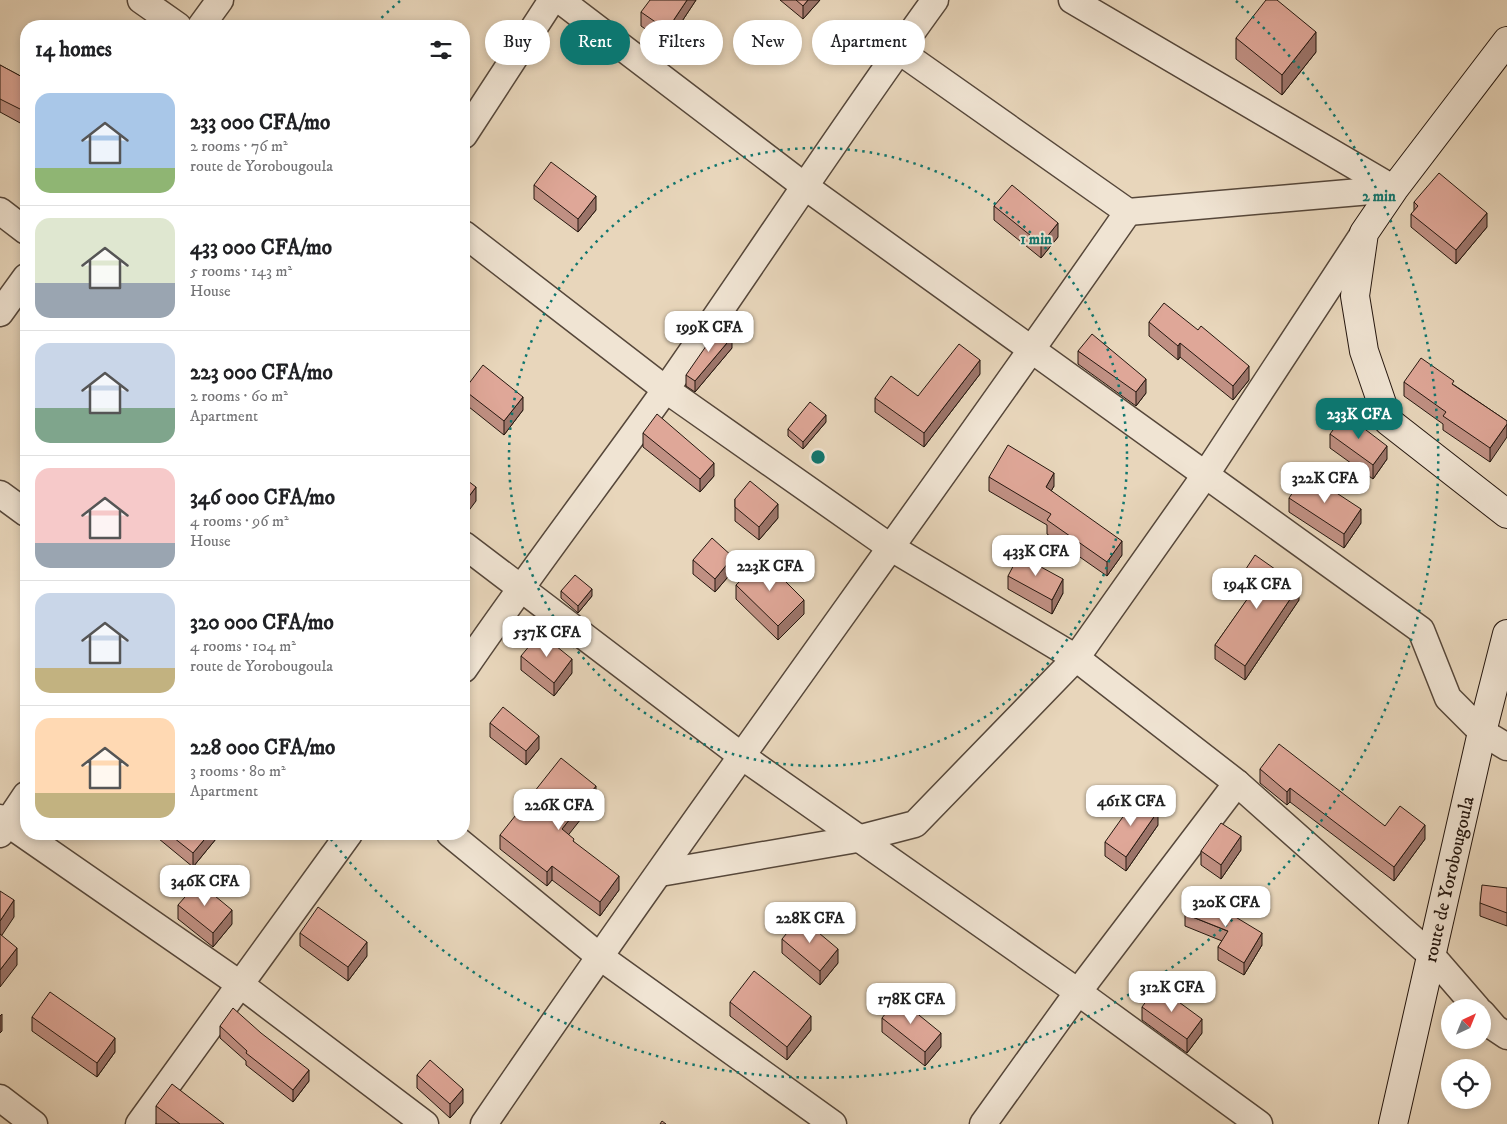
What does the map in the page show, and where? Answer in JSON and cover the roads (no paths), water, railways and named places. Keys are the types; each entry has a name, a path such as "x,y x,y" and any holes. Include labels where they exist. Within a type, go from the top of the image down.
{"main road":[{"path":"1507,41 1394,189 1364,233 1355,296 1364,352 1388,421 1507,514"},
{"name":"route de Yorobougoula","path":"1393,1124 1482,732 1507,634"}],"street":[{"path":"141,0 169,20"},
{"path":"205,20 220,0"},
{"path":"470,126 552,0"},
{"path":"560,0 803,185 1421,630 1448,698 1482,732 1507,747"},
{"path":"920,20 935,0"},
{"path":"1072,0 1394,189"},
{"path":"470,660 520,587 665,389 803,185 887,65"},
{"path":"919,65 1128,212 1394,189"},
{"path":"0,211 20,226"},
{"path":"484,1124 599,956 1032,350 1128,212"},
{"path":"660,872 857,838 915,824 1076,658 1206,474 1364,233"},
{"path":"470,239 665,389 890,547 1076,658 1237,782 1431,955 1469,999"},
{"path":"0,313 20,285"},
{"path":"0,494 20,509"},
{"path":"470,550 743,756 1078,992 1259,1124"},
{"path":"983,1124 1078,992 1237,782"},
{"path":"20,803 3,825 20,836"},
{"path":"25,840 241,985 425,1124"},
{"path":"139,1124 345,840"},
{"path":"457,840 599,956 833,1124"},
{"path":"1491,1023 1507,1036"},
{"path":"0,1098 34,1124"}]}
